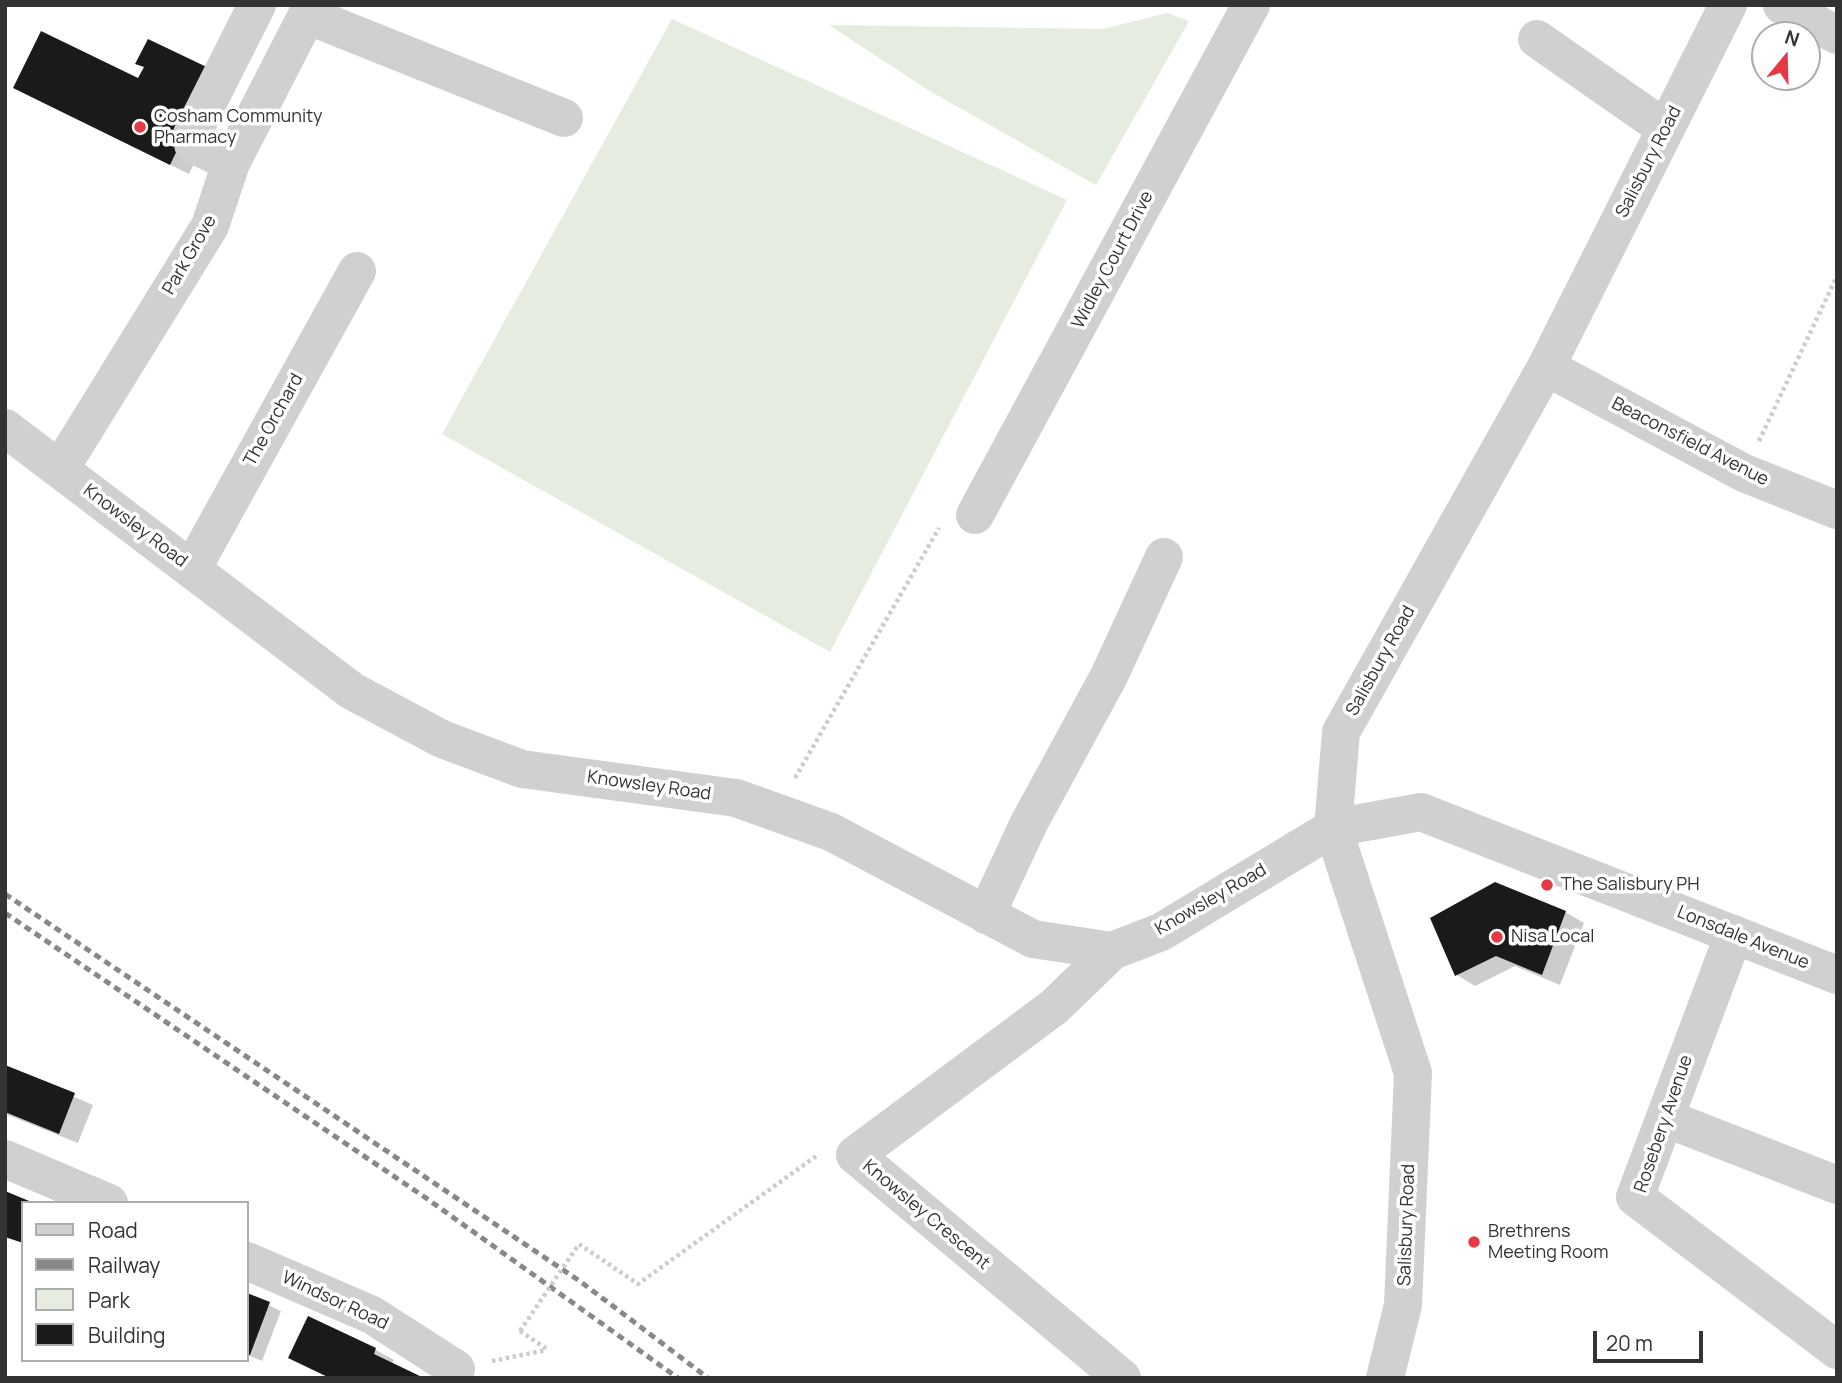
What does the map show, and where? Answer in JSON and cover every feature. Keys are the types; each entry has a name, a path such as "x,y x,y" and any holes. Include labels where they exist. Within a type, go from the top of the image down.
{"street":[{"path":"231,163 193,144 192,134 257,5"},
{"name":"Widley Court Drive","path":"975,515 1251,5"},
{"name":"Salisbury Road","path":"1385,1378 1404,1305 1413,1073 1332,828 1341,732 1546,367 1728,5"},
{"path":"1782,5 1837,34"},
{"name":"Park Grove","path":"60,469 210,226 231,163 307,15 564,118"},
{"path":"1537,39 1666,129"},
{"name":"The Orchard","path":"192,569 357,271"},
{"name":"Beaconsfield Avenue","path":"1546,367 1744,473 1837,510"},
{"name":"Knowsley Road","path":"5,428 352,691 442,738 522,769 736,798 831,832 1033,939 1112,951 1161,932 1332,828"},
{"path":"986,915 1029,823 1110,676 1164,556"},
{"name":"Lonsdale Avenue","path":"1332,828 1421,812 1837,975"},
{"name":"Rosebery Avenue","path":"1734,934 1635,1197 1837,1350"},
{"name":"Knowsley Crescent","path":"1112,951 1054,1007 855,1155 1122,1378"},
{"path":"1665,1118 1837,1185"},
{"path":"5,1159 103,1201"},
{"name":"Windsor Road","path":"248,1261 372,1314 456,1369"}],"path":[{"path":"1744,473 1837,276"},
{"path":"456,1369 547,1350 520,1331 579,1244 638,1284 839,1139 855,1155"}],"green space":[{"path":"1167,13 1189,21 1096,185 928,90 829,25 1103,29"},
{"path":"672,19 1067,200 830,652 442,434"}],"building":[{"name":"Cosham Community Pharmacy","path":"41,31 138,78 144,67 135,64 148,39 215,71 170,165 13,88"},
{"name":"Nisa Local","path":"1495,882 1566,911 1542,975 1496,956 1455,976 1430,918"},
{"path":"5,1065 75,1093 59,1134 5,1112"},
{"path":"5,1191 29,1201 21,1201 21,1242 5,1237"},
{"path":"248,1293 270,1302 250,1355 248,1354"},
{"path":"308,1316 376,1348 374,1354 424,1378 330,1378 288,1358"}],"railway":[{"path":"5,894 581,1282 708,1378"},
{"path":"5,913 426,1198 678,1378"}],"place":[{"name":"Cosham Community Pharmacy","path":"140,127"},
{"name":"The Salisbury PH","path":"1547,885"},
{"name":"Nisa Local","path":"1497,937"},
{"name":"Brethrens Meeting Room","path":"1474,1242"}]}
